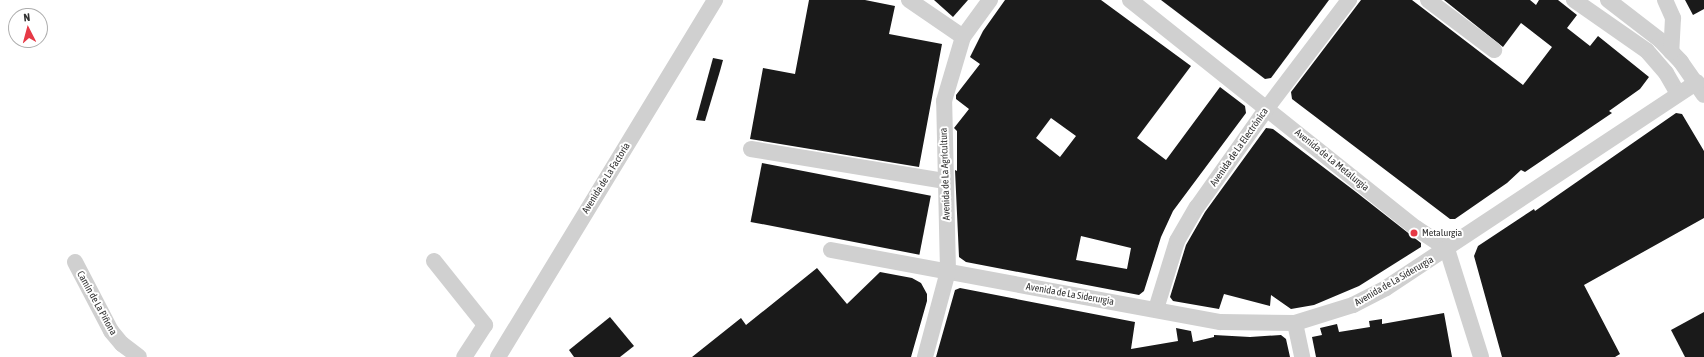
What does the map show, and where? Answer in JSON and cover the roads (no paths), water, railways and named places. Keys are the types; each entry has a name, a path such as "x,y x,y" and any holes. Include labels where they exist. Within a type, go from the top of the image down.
{"street":[{"name":"Avenida de La Factoría","path":"498,357 714,0"},
{"path":"909,0 963,38"},
{"name":"Avenida de La Agricultura","path":"926,357 948,271 944,101 963,38 990,0"},
{"name":"Avenida de La Metalurgia","path":"1130,0 1406,220 1448,249"},
{"name":"Avenida de La Electrónica","path":"1156,309 1177,241 1197,207 1267,108 1349,0"},
{"path":"1428,0 1494,50"},
{"path":"1574,0 1647,51 1666,73 1678,94"},
{"path":"1608,0 1671,52 1700,89"},
{"path":"1665,0 1672,18 1671,52"},
{"name":"Avenida de La Siderurgia","path":"831,250 1220,322 1295,323 1353,305 1386,288 1448,249 1678,94 1700,89"},
{"path":"751,149 945,181"},
{"path":"1448,249 1481,357"},
{"path":"434,261 485,325 464,357"},
{"name":"Camín de La Piñona","path":"75,262 111,331 122,344 139,357"},
{"path":"1295,323 1302,357"}],"place":[{"name":"Metalurgia","path":"1414,233"}]}
